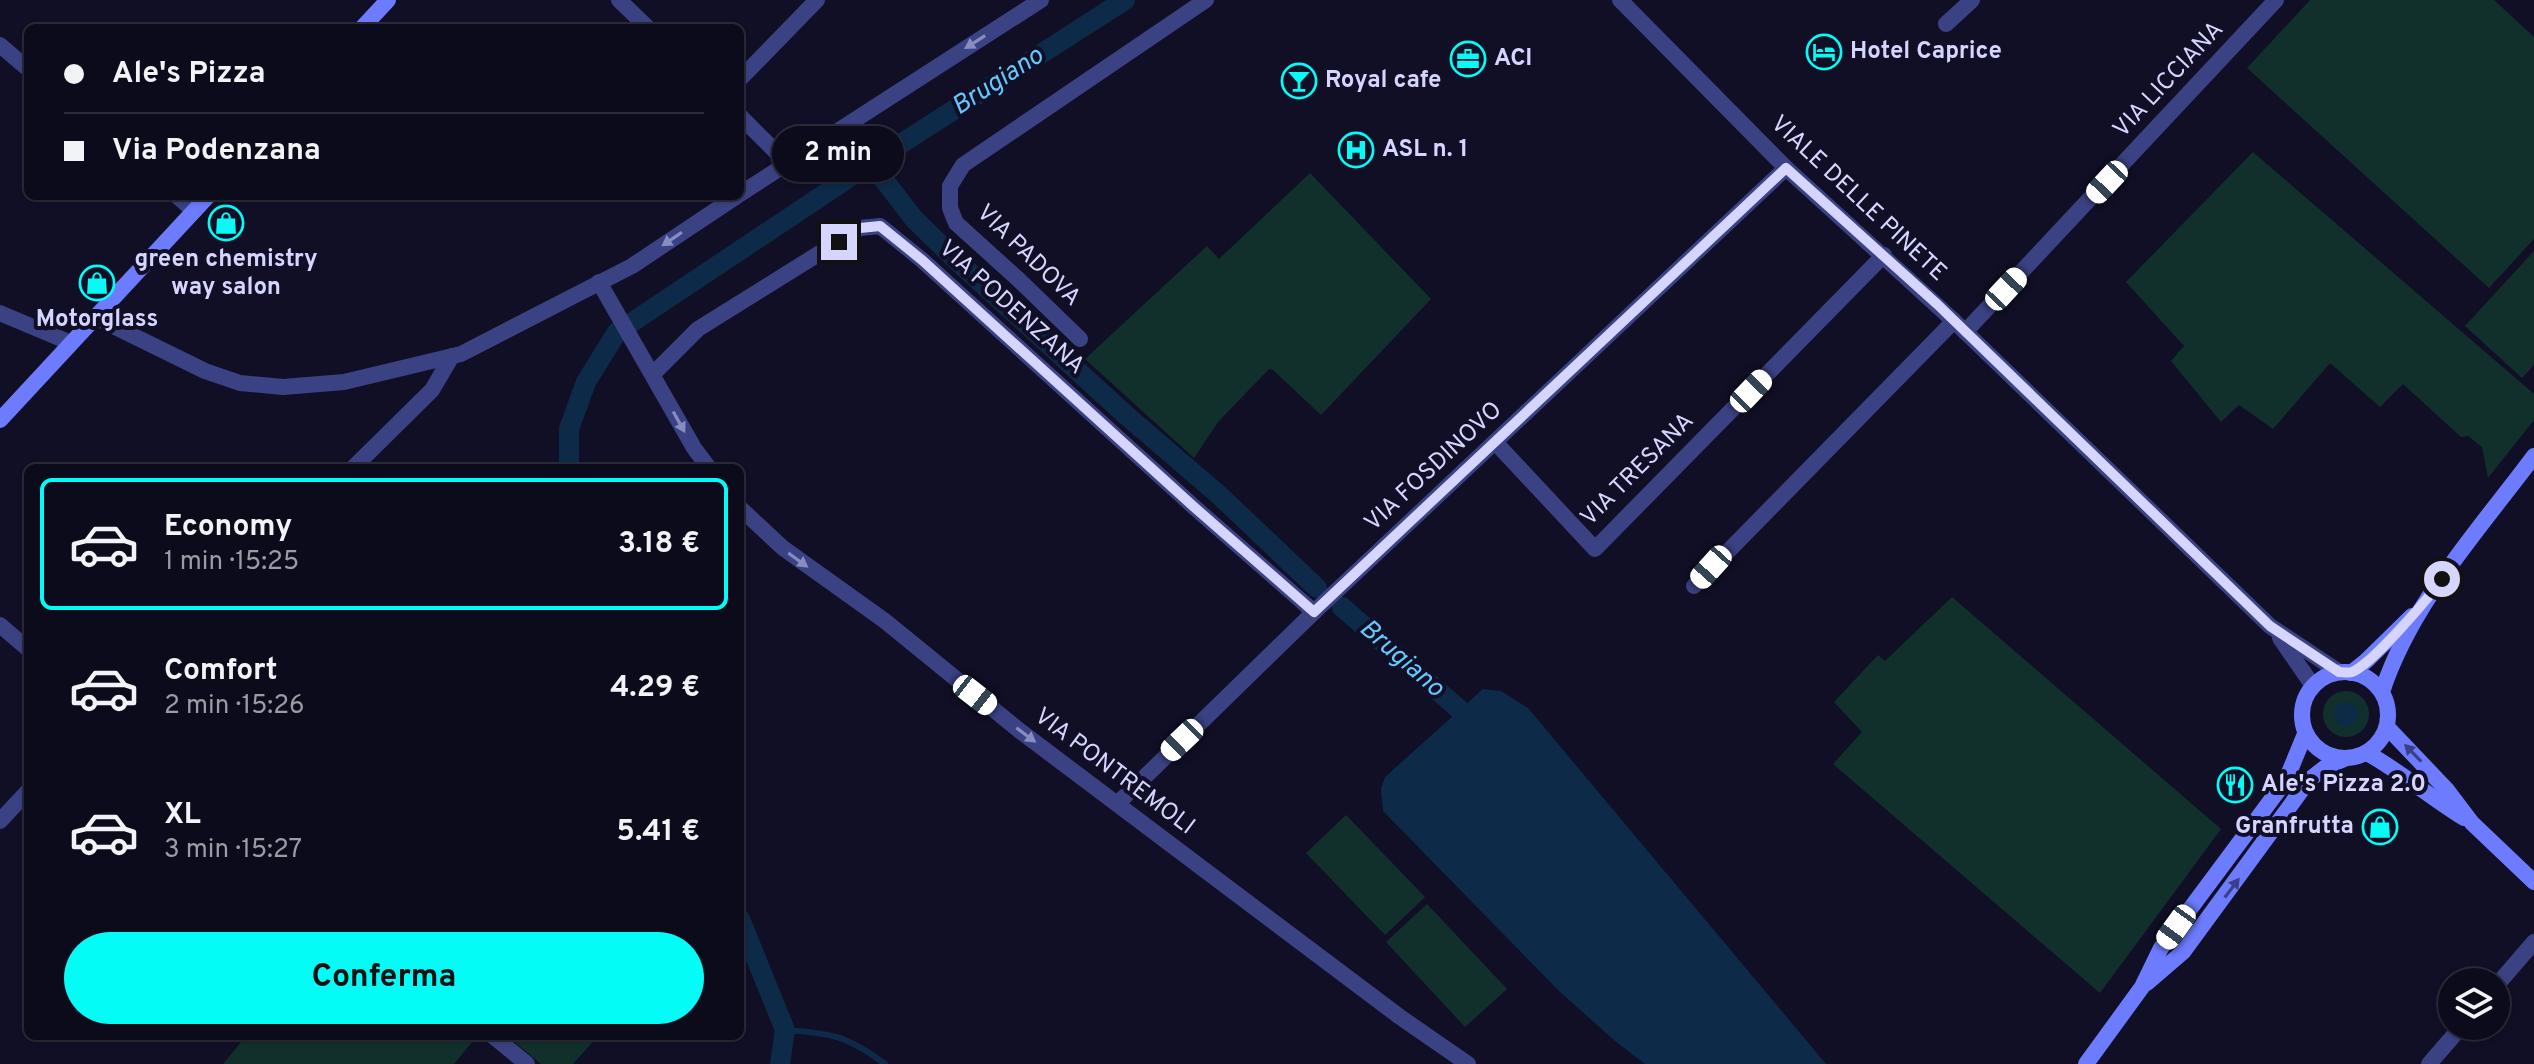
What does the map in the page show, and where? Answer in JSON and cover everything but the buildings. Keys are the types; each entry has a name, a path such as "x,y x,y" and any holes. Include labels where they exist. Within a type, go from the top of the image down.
{"main road":[{"path":"366,24 388,0"},
{"path":"0,420 204,200"},
{"path":"2344,759 2321,752 2305,734 2302,708 2306,696 2325,677 2345,672 2366,661 2424,603 2534,456"},
{"path":"2142,987 2183,952 2309,780 2327,766 2367,753 2376,746 2387,727 2387,706 2382,692 2388,672 2424,603"},
{"name":"VIALE DELLE PINETE","path":"2345,672 2372,682 2382,692"},
{"path":"2387,727 2447,790 2472,823 2534,882"},
{"path":"2086,1064 2142,987 2161,948 2286,780 2305,734"},
{"path":"2367,753 2394,768 2472,823"}],"street":[{"path":"619,0 644,24"},
{"path":"744,75 817,0"},
{"path":"744,191 1041,0"},
{"name":"VIA PADOVA","path":"1080,339 956,223 950,208 950,186 963,165 1206,0"},
{"path":"1946,24 1972,0"},
{"name":"VIA LICCIANA","path":"1694,586 1960,327 2276,0"},
{"name":"VIALE DELLE PINETE","path":"1629,3 1786,168 1884,255 2274,630 2313,686"},
{"path":"0,45 24,66"},
{"path":"744,120 787,163"},
{"name":"VIA FOSDINOVO","path":"1117,804 1314,612 1786,168"},
{"path":"182,200 194,211"},
{"path":"97,318 205,371 240,383 283,387 344,382 461,354 632,266 731,200"},
{"name":"VIA PODENZANA","path":"653,374 698,329 860,228 880,226 922,260 1314,612"},
{"name":"VIA TRESANA","path":"1495,442 1595,549 1884,255"},
{"path":"599,282 637,352 706,464"},
{"path":"0,313 71,343"},
{"path":"357,464 432,390 452,356"},
{"name":"VIA PONTREMOLI","path":"744,512 783,548 885,621 997,713 1400,1017 1468,1064"},
{"path":"0,625 24,646"},
{"name":"VIALE DELLE PINETE","path":"2274,630 2345,672"},
{"path":"0,821 24,795"},
{"path":"2510,970 2534,942"},
{"path":"498,1040 527,1064"},
{"path":"2429,1064 2450,1040"}],"green space":[{"path":"2310,0 2494,0 2534,37 2534,239 2489,288 2247,68"},
{"path":"2253,152 2534,394 2534,420 2488,478 2482,447 2468,436 2461,437 2403,384 2380,407 2330,363 2273,429 2239,405 2221,422 2171,361 2184,346 2126,282"},
{"path":"1310,173 1431,299 1321,415 1269,369 1218,422 1194,458 1085,359 1207,246 1219,259"},
{"path":"2534,251 2534,365 2522,378 2465,326"},
{"path":"1952,597 2221,829 2100,993 1833,764 1862,732 1834,702 1878,655 1885,661"},
{"path":"2346,691 2362,698 2369,714 2362,730 2346,737 2330,730 2323,714 2330,698"},
{"path":"1346,815 1425,897 1385,935 1306,853"},
{"path":"1427,904 1507,989 1465,1027 1386,942"},
{"path":"243,1040 474,1040 454,1064 223,1064"},
{"path":"512,1040 594,1040 573,1064 541,1064"}],"water":[{"path":"1483,689 1501,691 1528,708 1826,1064 1645,1064 1559,991 1383,811 1381,789 1385,777"},
{"path":"2346,702 2354,706 2358,714 2354,722 2346,726 2338,722 2334,714 2338,706"}],"waterway":[{"name":"Brugiano","path":"631,323 871,163 1125,0"},
{"name":"Brugiano","path":"871,163 914,219 955,259 1127,416 1219,495 1317,588"},
{"name":"Brugiano","path":"569,464 569,429 586,382 617,332"},
{"name":"Brugiano","path":"1342,607 1460,710"},
{"name":"Brugiano","path":"744,929 785,1030 780,1064"},
{"path":"785,1030 838,1038 860,1047 885,1064"}],"place":[{"name":"Hotel Caprice","path":"1824,52"},
{"name":"ACI","path":"1468,59"},
{"name":"Royal cafe","path":"1299,81"},
{"name":"ASL n. 1","path":"1356,150"},
{"name":"green chemistry way salon","path":"226,223"},
{"name":"Motorglass","path":"97,283"},
{"name":"Ale's Pizza 2.0","path":"2235,785"},
{"name":"Granfrutta","path":"2380,827"}],"route":[{"path":"839,242 860,228 880,226 922,260 1314,612 1786,168 1937,304 2274,630 2339,672 2351,673 2366,661 2424,603 2442,579"}]}
